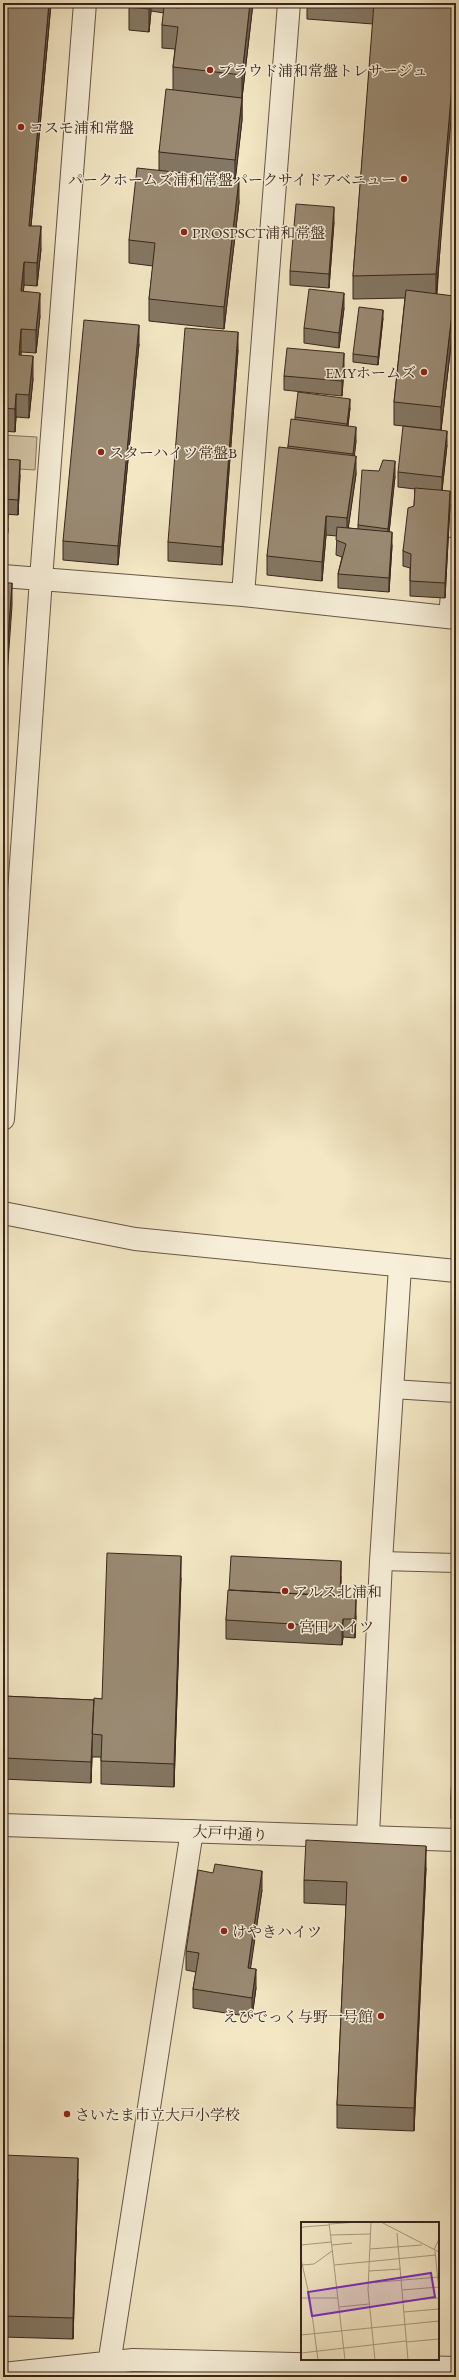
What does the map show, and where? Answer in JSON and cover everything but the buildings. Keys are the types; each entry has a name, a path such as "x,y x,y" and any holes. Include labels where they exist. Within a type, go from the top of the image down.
{"street":[{"path":"3,1119 41,579 85,3"},
{"path":"243,595 288,3"},
{"path":"3,576 243,595 453,617 456,547"},
{"path":"3,1213 135,1239 400,1267 456,1271"},
{"path":"368,1836 381,1562 400,1267"},
{"name":"大戸中通り","path":"3,1825 268,1835 368,1836 456,1840"},
{"path":"108,2370 192,1831"},
{"path":"3,2374 108,2370 133,2360 443,2370"}],"lane":[{"path":"392,1390 456,1393"},
{"path":"381,1562 456,1563"}],"shaded area":[{"path":"3,435 37,437 35,470 3,468"}],"place":[{"name":"プラウド浦和常盤トレサージュ","path":"210,70"},
{"name":"コスモ浦和常盤","path":"21,127"},
{"name":"パークホームズ浦和常盤パークサイドアベニュー","path":"404,179"},
{"name":"PROSPSCT浦和常盤","path":"184,232"},
{"name":"EMYホームズ","path":"424,372"},
{"name":"スターハイツ常盤B","path":"101,452"},
{"name":"アルス北浦和","path":"285,1591"},
{"name":"宮田ハイツ","path":"291,1626"},
{"name":"けやきハイツ","path":"224,1931"},
{"name":"えぴでっく与野一号館","path":"381,2016"},
{"name":"さいたま市立大戸小学校","path":"67,2114"}]}
